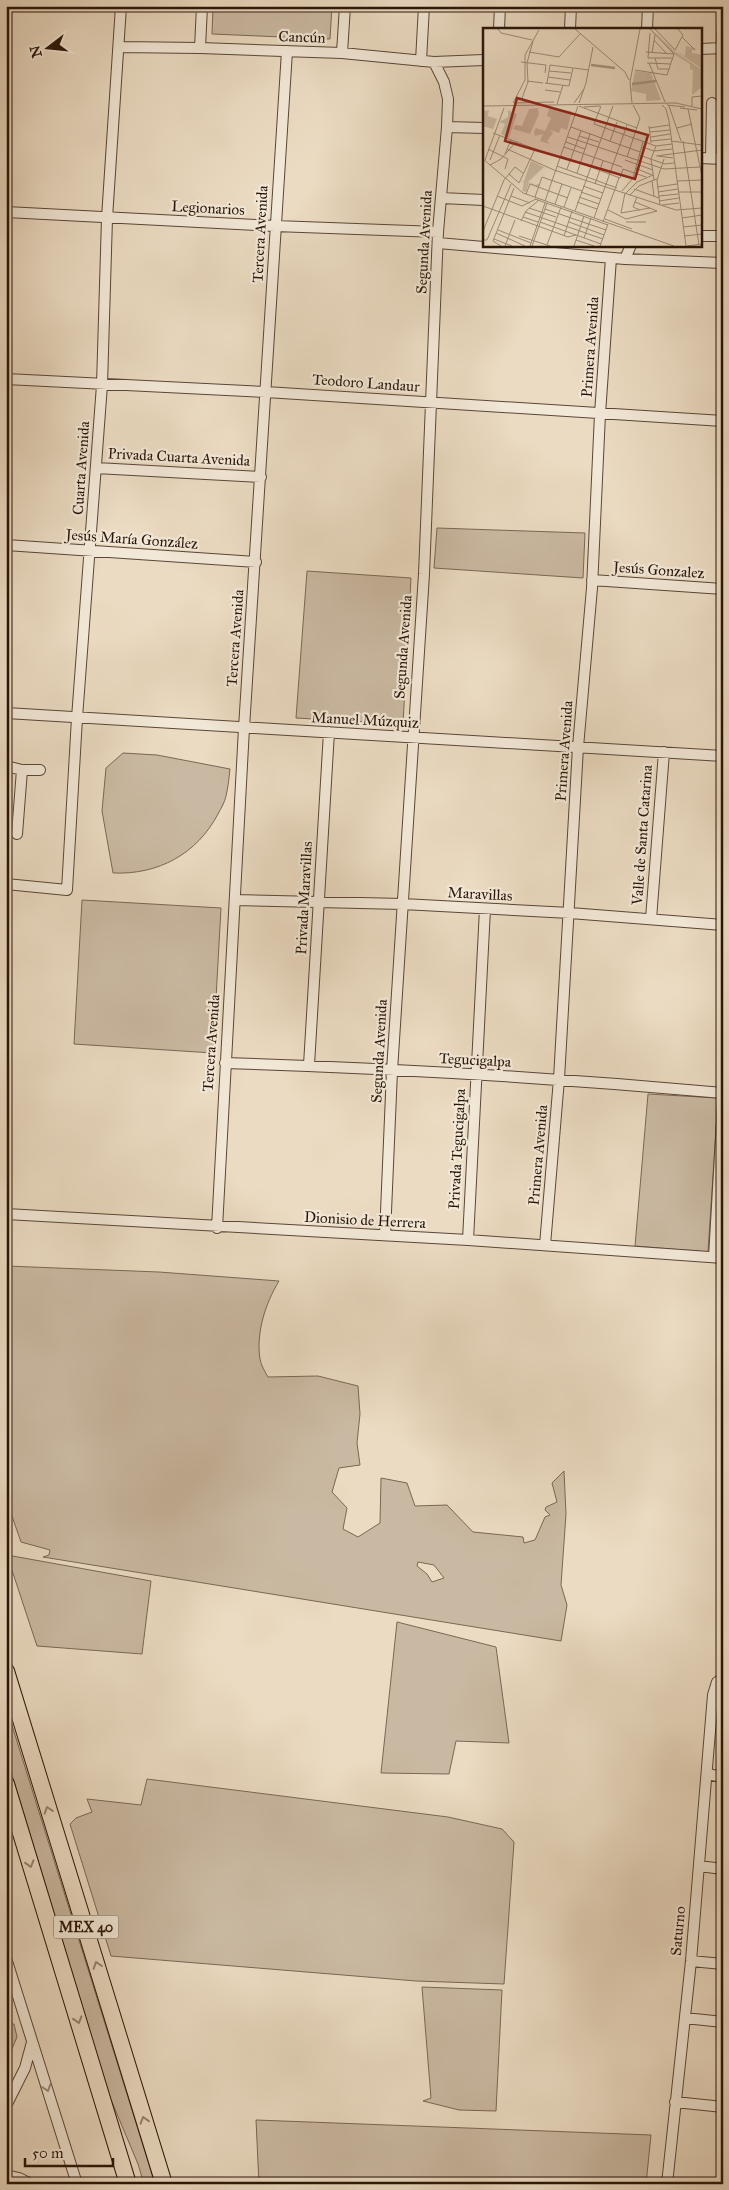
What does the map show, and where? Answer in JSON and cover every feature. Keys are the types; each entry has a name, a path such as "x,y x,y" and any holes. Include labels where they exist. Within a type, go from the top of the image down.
{"main road":[{"name":"MEX 40","path":"6,1671 164,2184"},
{"name":"MEX 40","path":"6,1784 128,2184"},
{"path":"96,2082 113,2111 138,2184"}],"street":[{"name":"Cuarta Avenida","path":"6,884 67,890 77,718 102,385 107,218 121,6"},
{"path":"200,48 202,6"},
{"path":"342,53 345,6"},
{"path":"421,61 424,6"},
{"path":"499,28 500,6"},
{"path":"570,28 571,6"},
{"path":"647,28 648,6"},
{"path":"702,49 722,47 723,17"},
{"name":"Cancún","path":"119,47 342,53 434,62 483,60"},
{"name":"Tercera Avenida","path":"217,1228 244,728 287,51"},
{"name":"Segunda Avenida","path":"385,1236 392,1071 424,574 438,232 447,127 448,99 444,82 434,62"},
{"path":"712,103 706,158 723,159"},
{"path":"447,127 483,128"},
{"path":"441,198 483,200"},
{"name":"Legionarios","path":"6,212 275,226 438,232"},
{"path":"702,236 723,236"},
{"path":"438,244 483,245"},
{"path":"494,246 625,260 723,263"},
{"path":"625,260 631,246"},
{"name":"Primera Avenida","path":"545,1245 559,1079 578,747 592,580 600,414 611,258"},
{"name":"Teodoro Landaur","path":"6,379 266,392 723,421"},
{"name":"Privada Cuarta Avenida","path":"96,468 261,477"},
{"name":"Jesús María González","path":"6,545 256,562"},
{"name":"Jesús Gonzalez","path":"592,580 723,589"},
{"name":"Manuel Múzquiz","path":"6,713 723,756"},
{"name":"Privada Maravillas","path":"309,1065 329,732"},
{"name":"Valle de Santa Catarina","path":"651,920 664,752"},
{"path":"6,766 22,770 40,770"},
{"path":"6,826 18,831 22,770"},
{"name":"Maravillas","path":"236,900 403,904 570,913 723,925"},
{"name":"Privada Tegucigalpa","path":"468,1240 485,909"},
{"name":"Tegucigalpa","path":"225,1062 559,1079 723,1093"},
{"path":"718,1257 723,1103"},
{"name":"Dionisio de Herrera","path":"6,1214 217,1228 468,1240 718,1257"},
{"name":"Saturno","path":"667,2184 691,1962 713,1695 720,1680"},
{"path":"706,1774 723,1777"},
{"path":"699,1866 723,1869"},
{"path":"6,1958 76,2184"},
{"path":"691,1962 723,1964"},
{"path":"684,2018 723,2022"},
{"path":"6,2106 25,2068 32,2041"},
{"path":"675,2102 723,2107"},
{"path":"6,2175 31,2184"}],"shaded area":[{"path":"213,6 332,6 330,39 212,34"},
{"path":"437,528 585,533 583,578 434,568"},
{"path":"307,571 411,578 403,724 296,718"},
{"path":"123,753 157,755 230,769 227,793 222,807 209,828 187,851 160,866 130,873 113,873 102,811 106,768"},
{"path":"82,900 221,908 213,1053 74,1044"},
{"path":"648,1094 718,1098 708,1252 635,1246"},
{"path":"6,1266 159,1272 279,1281 266,1309 259,1339 261,1361 268,1377 318,1376 358,1386 360,1414 357,1443 360,1465 339,1468 332,1492 347,1508 343,1529 358,1537 380,1523 381,1478 407,1483 415,1506 447,1505 473,1532 523,1537 524,1543 535,1540 545,1517 550,1515 545,1510 546,1507 557,1502 552,1483 564,1471 566,1514 561,1585 567,1605 561,1641 43,1557 49,1555 50,1550 21,1542 6,1499","holes":["418,1562 434,1565 444,1578 432,1582 427,1574 417,1566"]},
{"path":"7,1555 151,1581 142,1654 37,1646"},
{"path":"397,1622 496,1647 509,1743 456,1741 449,1774 381,1773"},
{"path":"6,1706 155,2184 144,2184 138,2164 109,2095 6,1755"},
{"path":"147,1779 448,1817 502,1829 514,1842 504,1984 416,1981 111,1956 70,1824 76,1818 92,1812 87,1799 141,1805"},
{"path":"422,1987 502,1990 496,2111 459,2110 423,2101 431,2098"},
{"path":"6,2024 14,2024 17,2037 6,2063"},
{"path":"256,2120 651,2135 646,2184 259,2184"}]}
